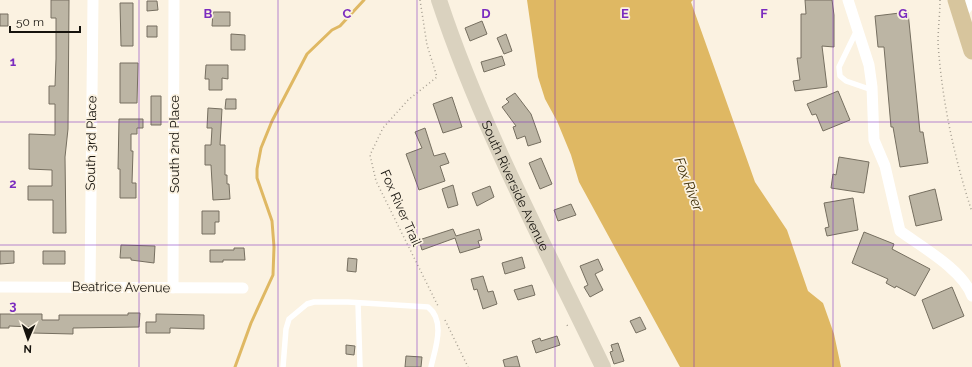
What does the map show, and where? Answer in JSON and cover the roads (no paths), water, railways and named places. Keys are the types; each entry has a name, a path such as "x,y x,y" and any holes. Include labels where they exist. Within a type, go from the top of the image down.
{"main road":[{"name":"South Riverside Avenue","path":"439,0 457,55 497,146 603,367"},
{"path":"958,8 972,50"}],"street":[{"name":"South 3rd Place","path":"90,287 93,0"},
{"name":"South 2nd Place","path":"173,288 174,0"},
{"path":"848,0 869,65 872,90 874,140 886,166 900,231 946,264 969,288 972,296"},
{"path":"958,8 972,1"},
{"name":"Beatrice Avenue","path":"0,287 243,288"}],"lane":[{"path":"857,30 839,67 840,76 846,82 872,90"},
{"path":"283,367 286,329 290,319 307,304 314,302 358,302 428,307 436,317 439,327 433,366"},
{"path":"358,302 360,367"}],"water":[{"name":"Fox River","path":"527,0 693,0 691,2 755,182 787,230 808,291 823,303 834,334 841,367 680,367 579,182 571,155 557,121 545,99 538,77"}],"waterway":[{"path":"235,367 251,323 273,275 274,247 272,221 257,178 261,148 272,121 307,54 332,30 340,26 364,0"}]}
